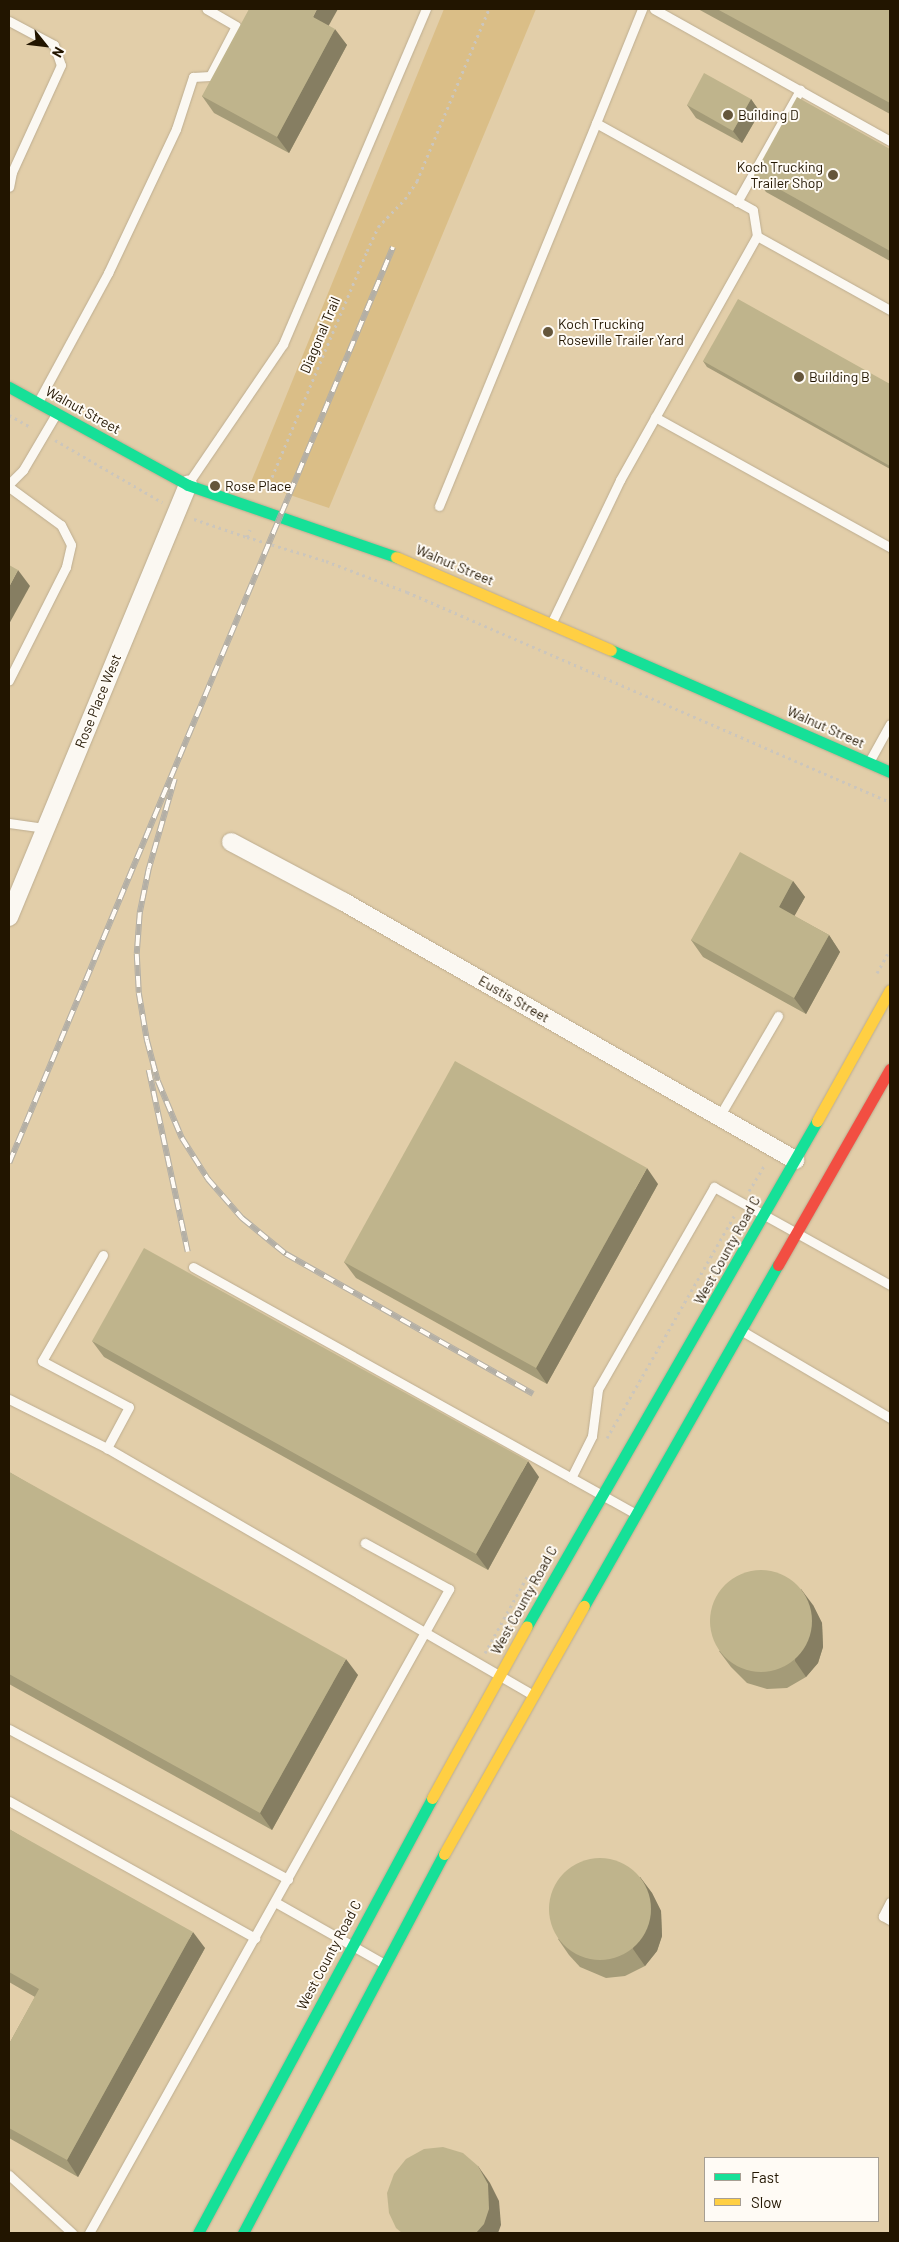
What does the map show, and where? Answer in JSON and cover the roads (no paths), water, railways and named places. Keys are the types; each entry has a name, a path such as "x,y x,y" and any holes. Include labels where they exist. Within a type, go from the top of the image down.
{"main road":[{"name":"Walnut Street","path":"9,387 188,485 400,558 890,772"},
{"name":"West County Road C","path":"198,2233 351,1944 500,1676 763,1217 890,990"},
{"path":"242,2233 384,1963 890,1069"}],"street":[{"name":"Rose Place West","path":"9,918 188,485"},
{"name":"Eustis Street","path":"231,842 344,902 795,1160"}],"lane":[{"path":"38,402 108,273 176,129 193,78 210,76 236,26 207,9"},
{"path":"188,485 283,344 426,9"},
{"path":"439,506 642,9"},
{"path":"654,9 890,141"},
{"path":"9,21 54,46 60,65 12,172 9,187"},
{"path":"738,202 800,90"},
{"path":"552,623 620,480 757,236 753,210 596,123"},
{"path":"757,236 890,310"},
{"path":"9,680 66,567 71,545 61,525 9,485 24,470 56,412"},
{"path":"655,417 890,547"},
{"path":"869,762 890,724"},
{"path":"9,823 46,828"},
{"path":"719,1116 778,1016"},
{"path":"571,1478 592,1436 598,1389 714,1187 763,1217 798,1233 890,1285"},
{"path":"104,1255 42,1361 129,1408 107,1448"},
{"path":"193,1268 637,1514"},
{"path":"741,1331 890,1418"},
{"path":"9,1399 107,1448 534,1696"},
{"path":"89,2233 449,1589 366,1543"},
{"path":"9,1729 288,1879"},
{"path":"9,1801 255,1938"},
{"path":"275,1902 384,1963"},
{"path":"890,1902 883,1916 890,1920"},
{"path":"9,2175 72,2233"}],"railway":[{"path":"9,1163 393,247"},
{"path":"175,779 149,869 140,913 137,954 139,993 147,1040 158,1081 182,1138 208,1179 242,1218 286,1254 533,1394"},
{"path":"149,1070 188,1252"}],"place":[{"name":"Building D","path":"728,115"},
{"name":"Koch Trucking Trailer Shop","path":"833,175"},
{"name":"Koch Trucking Roseville Trailer Yard","path":"548,332"},
{"name":"Building B","path":"799,377"},
{"name":"Rose Place","path":"215,486"}]}
